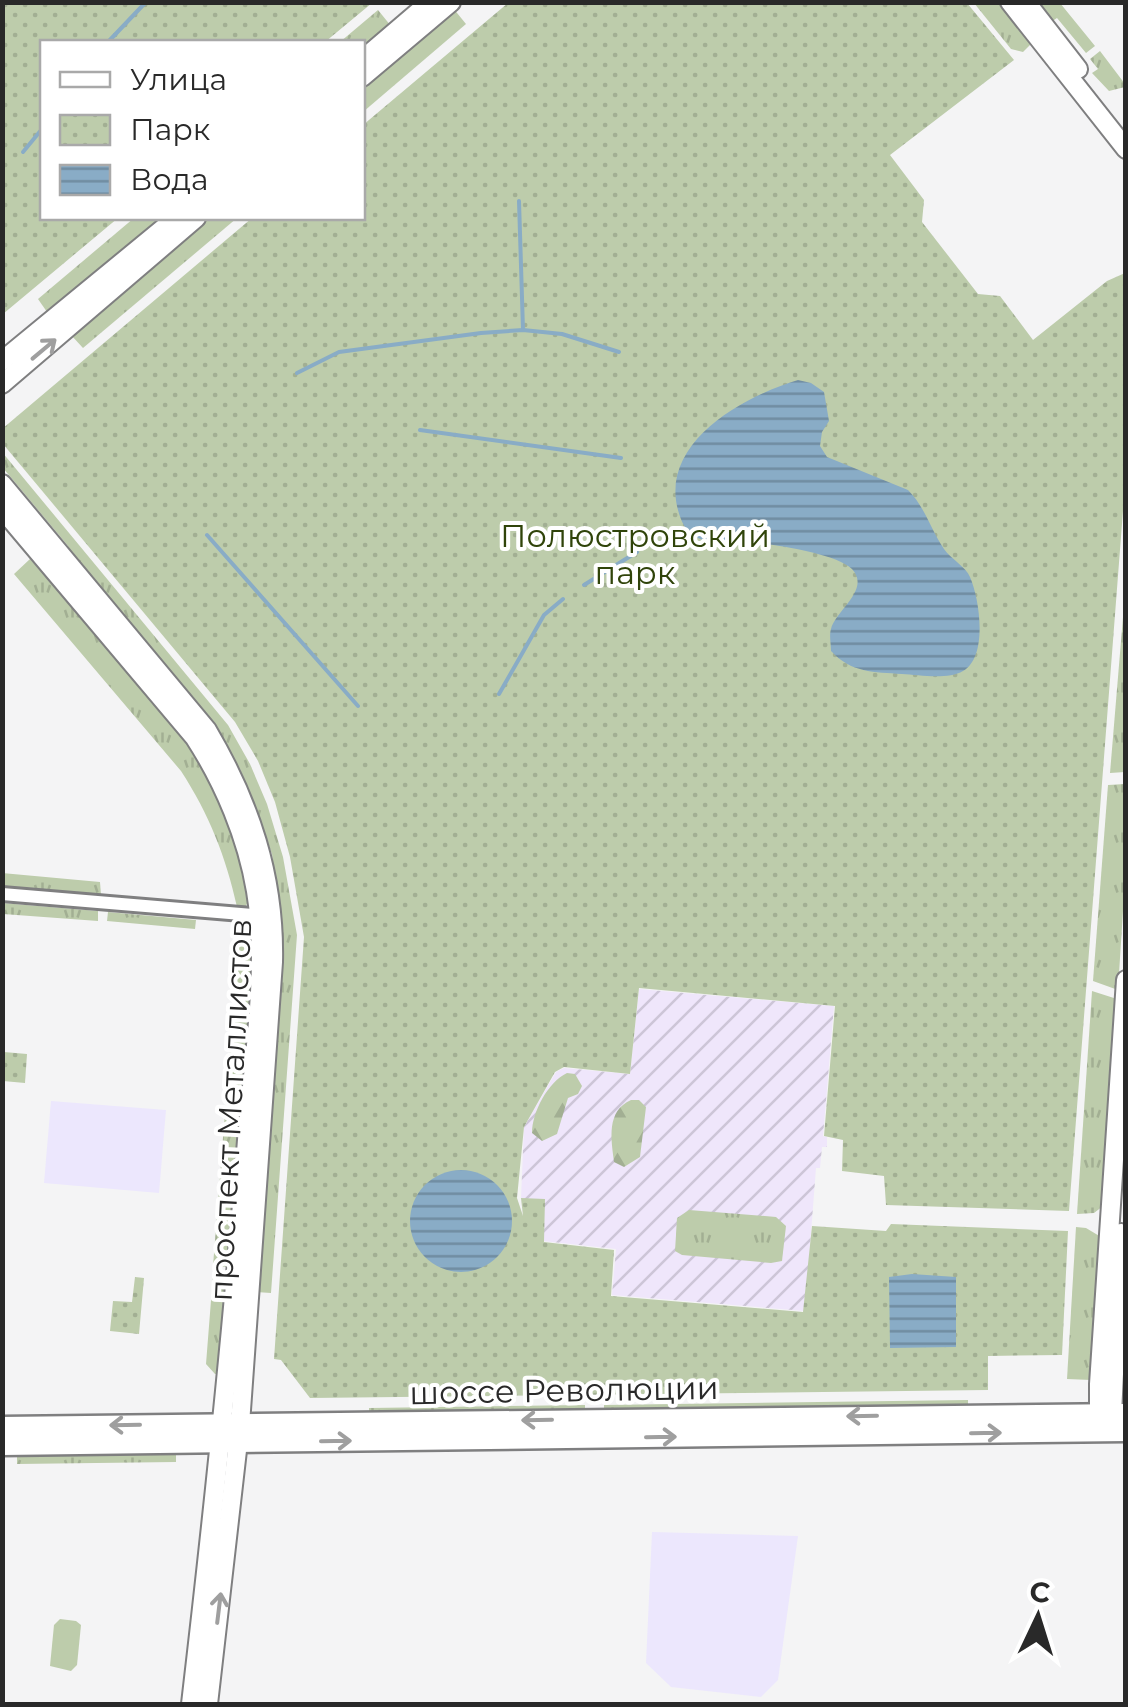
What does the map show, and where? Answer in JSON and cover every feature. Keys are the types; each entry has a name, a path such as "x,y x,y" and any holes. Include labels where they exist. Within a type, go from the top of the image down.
{"main road":[{"name":"шоссе Революции","path":"2,1445 231,1433 1113,1421"},
{"name":"шоссе Революции","path":"2,1427 231,1433"}],"street":[{"path":"365,57 430,2"},
{"path":"365,74 450,2"},
{"path":"1010,2 1126,149"},
{"path":"1026,2 1126,134"},
{"path":"2,361 174,220"},
{"path":"2,384 194,220"},
{"name":"проспект Металлистов","path":"2,484 207,730 232,771 263,856 273,962 208,1704"},
{"name":"проспект Металлистов","path":"2,509 195,738 213,765 266,916"},
{"path":"2,894 266,916"},
{"path":"1113,1421 1126,980"},
{"path":"1113,1421 1126,1163"},
{"name":"проспект Металлистов","path":"191,1704 231,1433"}],"shaded area":[{"path":"639,989 834,1006 823,1136 827,1137 827,1147 822,1147 820,1168 816,1168 805,1311 612,1295 616,1249 534,1240 527,1227 521,1198 524,1127 556,1072 564,1068 630,1074"},
{"path":"51,1101 166,1110 159,1193 44,1183"},
{"path":"652,1532 798,1536 778,1680 761,1697 671,1687 646,1663"}],"green space":[{"path":"3,2 372,2 327,40 40,40 40,220 116,220 3,314"},
{"name":"Полюстровский парк","path":"508,3 967,3 1014,60 890,155 924,200 922,222 978,294 1000,296 1033,340 1107,281 1125,273 1125,485 1069,1211 886,1205 884,1176 842,1171 843,1140 824,1136 835,1006 639,988 630,1074 564,1067 555,1072 524,1127 517,1198 523,1216 521,1198 545,1199 544,1242 614,1250 611,1296 803,1312 812,1226 886,1231 891,1224 1068,1231 1062,1355 988,1356 988,1390 310,1398 281,1360 274,1359 304,937 290,857 275,802 258,761 235,722 3,444 2,429 250,220 365,220 365,123"},
{"path":"974,3 1002,3 1033,42 1023,52 1011,49"},
{"path":"1036,3 1060,3 1095,46 1086,53 1057,18 1051,22"},
{"path":"453,8 466,24 365,110 365,83"},
{"path":"378,10 391,26 365,48 365,40 342,40"},
{"path":"1100,51 1125,87 1109,91 1092,73 1098,69 1090,59"},
{"path":"132,220 163,220 65,302 47,312 38,299"},
{"path":"203,220 235,220 83,348 71,335"},
{"path":"2,452 228,725 267,804 283,857 297,935 271,1293 256,1292 281,936 272,854 240,769 214,727 69,555 68,546 3,468"},
{"path":"30,559 50,574 106,639 184,739 224,813 247,880 246,906 237,907 215,836 181,771 14,574"},
{"path":"1125,593 1125,772 1110,773"},
{"path":"1125,784 1125,879 1118,990 1093,981 1108,785"},
{"path":"2,873 100,882 101,895 3,886"},
{"path":"2,903 98,911 98,921 3,914"},
{"path":"108,912 196,920 195,929 107,921"},
{"path":"239,932 254,932 254,961 231,1267 213,1266"},
{"path":"1092,991 1117,999 1103,1206 1094,1213 1077,1214"},
{"path":"4,1052 27,1054 25,1083 3,1081"},
{"path":"567,1073 575,1074 582,1086 578,1094 568,1098 557,1134 542,1141 532,1133 535,1116 542,1098"},
{"path":"631,1100 639,1100 646,1107 640,1157 624,1167 614,1162 612,1126 617,1111"},
{"path":"689,1210 776,1217 786,1226 782,1261 682,1255 675,1251 677,1218"},
{"path":"1076,1227 1101,1237 1091,1380 1067,1379"},
{"path":"213,1275 230,1277 226,1284 220,1374 206,1364"},
{"path":"135,1277 144,1278 139,1334 110,1331 113,1301 132,1302"},
{"path":"968,1400 968,1404 604,1409 604,1405"},
{"path":"585,1405 585,1409 369,1412 369,1408"},
{"path":"176,1453 176,1462 17,1464 17,1455"},
{"path":"60,1619 81,1625 77,1665 71,1671 50,1666 54,1625"}],"water":[{"path":"798,380 824,392 829,421 820,446 827,457 908,490 944,549 968,573 977,599 980,627 976,654 963,671 925,676 873,672 847,664 831,651 830,634 855,592 857,577 852,569 832,558 787,547 704,540 683,524 676,482 695,441 733,409"},
{"path":"461,1170 480,1174 497,1185 508,1202 512,1221 508,1240 497,1257 480,1268 461,1272 442,1268 425,1257 414,1240 410,1221 414,1202 425,1185 442,1174"},
{"path":"889,1277 956,1277 956,1347 890,1348"}],"waterway":[{"path":"110,40 146,2"},
{"path":"23,152 40,131"},
{"path":"519,201 523,330"},
{"path":"297,373 339,352 523,330 562,334 619,352"},
{"path":"420,430 621,458"},
{"path":"207,535 358,706"},
{"path":"584,585 637,552"},
{"path":"499,694 544,615 563,599"}]}
